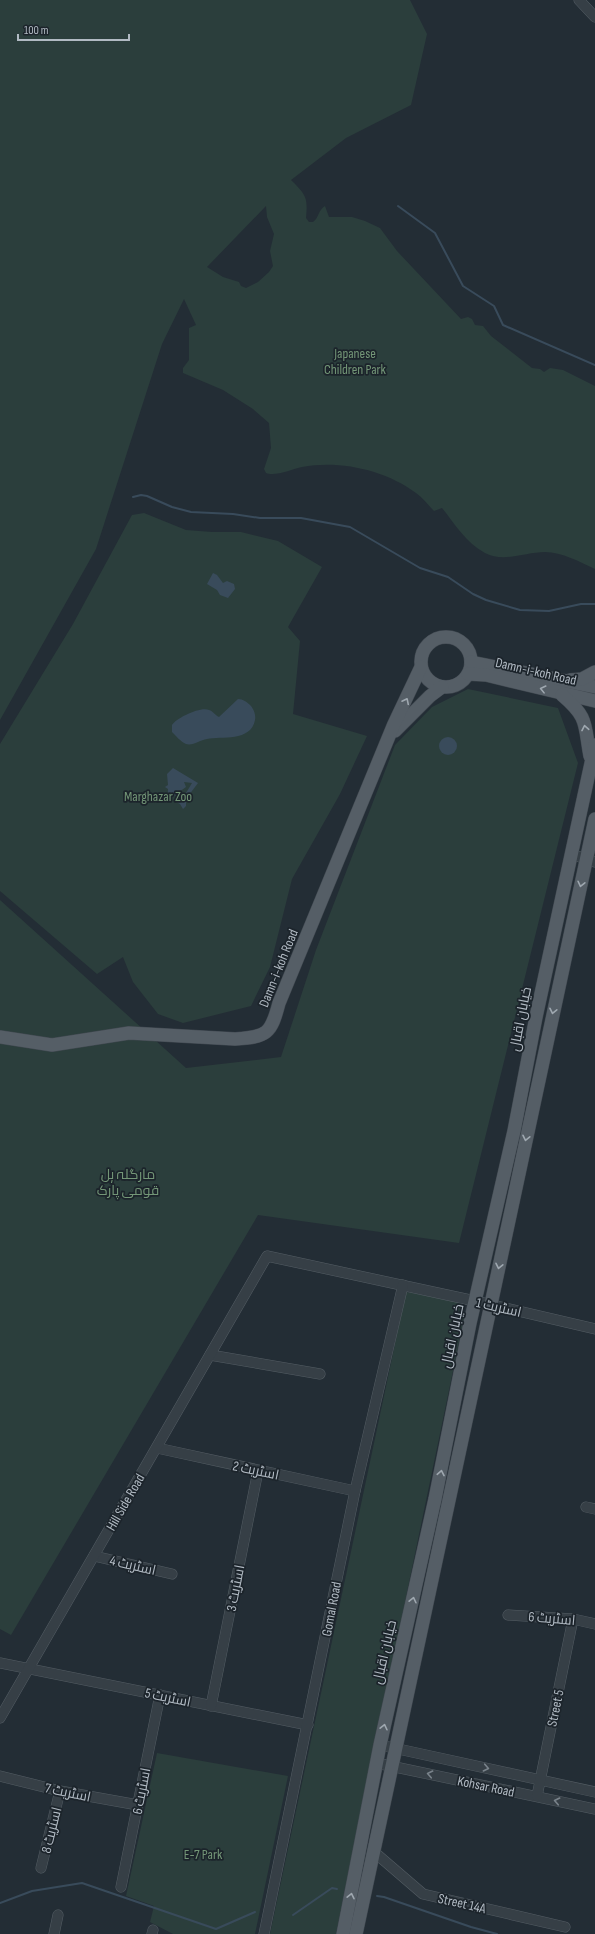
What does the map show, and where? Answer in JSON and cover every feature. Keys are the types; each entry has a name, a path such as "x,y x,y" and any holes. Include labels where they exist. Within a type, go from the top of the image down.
{"main road":[{"path":"390,736 430,696 442,687 457,685 464,680 470,668 470,654 465,646 459,641 451,638 434,640 426,647 422,656 421,667 428,680 442,687"},
{"name":"Damn-i-koh Road","path":"0,1037 52,1045 129,1033 235,1039 249,1038 268,1031 273,1024 279,1003 390,736 421,667"},
{"name":"Damn-i-koh Road","path":"470,668 560,687 595,701"},
{"path":"592,772 584,720 577,708 560,687 582,679 595,672"},
{"name":"Damn-i-koh Road","path":"560,687 595,687"},
{"name":"خیابان اقبال","path":"343,1934 376,1763 436,1499 476,1301 514,1131 571,854 592,772 595,745"},
{"path":"356,1934 492,1305 526,1133 591,861 595,819"}],"street":[{"path":"579,0 595,17"},
{"path":"571,854 591,861"},
{"name":"اسٹریٹ 1","path":"251,1285 267,1256 476,1301 595,1329"},
{"name":"Hill Side Road","path":"0,1718 251,1285"},
{"name":"Gomal Road","path":"264,1934 355,1491 403,1285"},
{"path":"210,1355 320,1374"},
{"name":"اسٹریٹ 2","path":"157,1448 355,1491"},
{"name":"اسٹریٹ 3","path":"211,1706 258,1471"},
{"name":"اسٹریٹ 4","path":"94,1556 172,1574"},
{"name":"اسٹریٹ 6","path":"508,1615 573,1619 595,1624"},
{"name":"Street 5","path":"537,1796 573,1619"},
{"name":"اسٹریٹ 5","path":"0,1662 308,1725"},
{"name":"اسٹریٹ 6","path":"121,1887 160,1695"},
{"name":"Kohsar Road","path":"380,1745 595,1792"},
{"name":"Kohsar Road","path":"376,1763 595,1809"},
{"name":"اسٹریٹ 7","path":"0,1776 60,1791 138,1805"},
{"name":"اسٹریٹ 8","path":"41,1868 60,1791"},
{"name":"Street 14A","path":"374,1851 423,1894 565,1927"},
{"path":"54,1934 58,1915"}],"green space":[{"name":"Japanese Children Park","path":"0,0 410,0 427,34 411,105 346,138 291,180 300,189 305,197 307,205 306,218 309,222 313,222 315,220 325,206 329,217 352,217 380,228 397,251 461,319 468,317 472,319 475,325 483,326 491,336 532,368 540,369 544,372 550,368 563,370 595,386 595,569 571,558 551,552 537,552 507,557 492,556 485,553 466,539 442,508 434,511 423,499 404,485 376,473 347,466 317,465 274,474 266,473 264,469 271,448 269,423 253,409 223,390 183,373 183,368 189,360 189,328 196,325 184,299 162,344 96,549 0,720","holes":["266,206 267,217 274,234 270,251 273,266 258,282 246,288 241,286 239,282 223,277 207,267"]},
{"name":"Marghazar Zoo","path":"144,513 186,530 241,532 278,541 322,567 288,627 300,641 293,714 367,736 340,794 292,879 270,967 251,1006 183,1023 158,1014 133,982 123,957 97,974 0,891 0,744 73,624 132,515"},
{"name":"مارگلہ ہل قومی پارک","path":"468,689 558,708 578,763 459,1243 258,1215 11,1635 0,1629 0,900 186,1068 281,1057 316,950 395,745 432,707"},
{"path":"406,1292 461,1303 464,1318 336,1934 270,1934"},
{"name":"E-7 Park","path":"157,1753 288,1776 255,1934 173,1934 150,1922 154,1906 126,1896"}],"water":[{"path":"213,573 217,575 223,583 227,581 234,584 235,589 228,598 220,595 217,590 207,584"},
{"path":"238,699 245,701 251,706 255,716 252,727 248,732 242,735 207,739 194,744 186,744 172,732 172,725 174,722 183,716 205,709 219,717"},
{"path":"448,737 454,740 457,746 454,752 448,755 442,752 439,746 442,740"},
{"path":"173,768 198,783 186,799 186,806 183,809 180,804 174,801 186,793 192,783 184,782 186,787 179,792 178,795 171,796 168,789 165,787 168,785 167,774"}],"waterway":[{"path":"398,206 435,233 463,286 494,306 503,325 595,365"},
{"path":"133,497 141,495 147,496 172,507 191,512 233,514 260,518 301,518 350,527 420,568 448,577 473,594 486,600 520,610 549,611 581,604 595,604"},
{"path":"0,1903 32,1891 82,1883 216,1929 255,1912"},
{"path":"293,1915 332,1888 337,1889"},
{"path":"377,1896 497,1934"}]}
